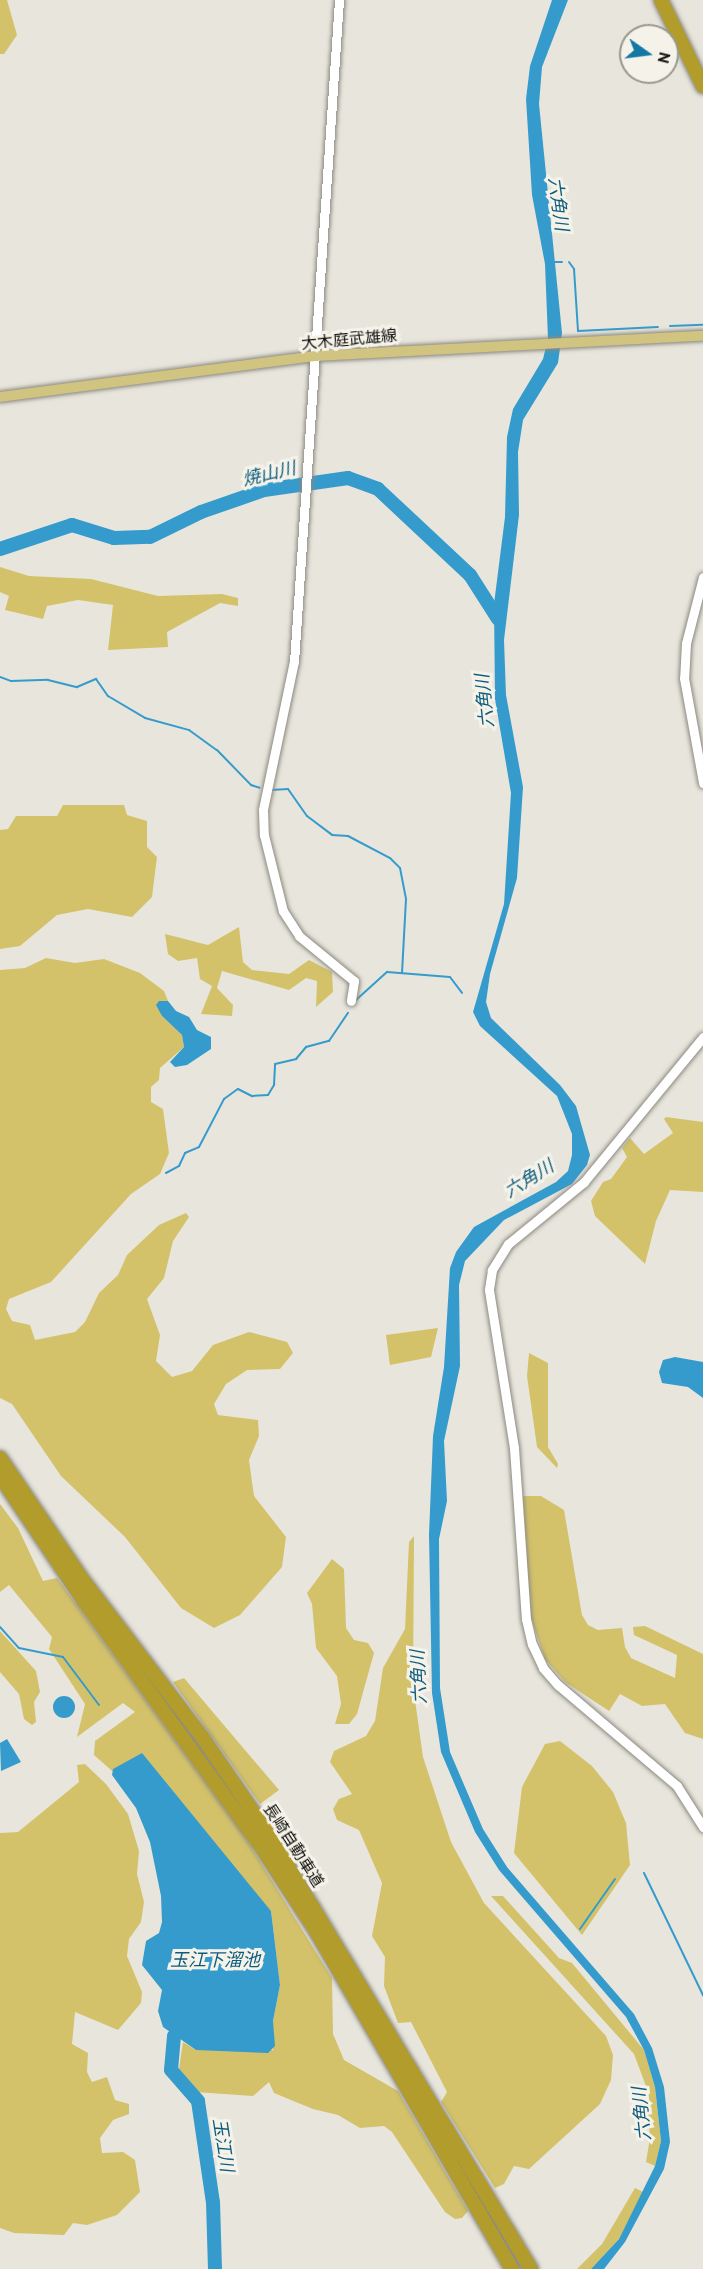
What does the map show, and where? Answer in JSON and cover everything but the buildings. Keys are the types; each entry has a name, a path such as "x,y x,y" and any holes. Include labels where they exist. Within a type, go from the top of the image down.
{"highway":[{"path":"661,0 703,86"},
{"name":"長崎自動車道","path":"0,1458 82,1579 202,1737 269,1835 531,2269"},
{"name":"長崎自動車道","path":"0,1476 84,1601 271,1862 367,2016 512,2269"}],"main road":[{"name":"大木庭武雄線","path":"0,397 315,356 571,341 703,336"}],"street":[{"path":"339,0 294,661 264,795 264,835 283,911 298,936 354,981 351,1002"},
{"path":"703,577 686,644 684,678 703,783"},
{"path":"703,1037 584,1182 508,1244 495,1263 489,1290 514,1448 526,1619 532,1644 543,1668 558,1685 677,1786 703,1827"}],"shaded area":[{"path":"0,0 7,0 17,35 4,54 0,54"},
{"path":"0,567 29,576 91,579 158,596 222,594 238,598 238,606 220,603 167,632 168,647 108,650 113,605 78,600 47,606 43,619 5,610 9,596 0,592"},
{"path":"63,805 124,805 127,815 147,821 147,847 157,857 152,897 132,917 88,909 57,915 20,946 0,949 0,830 8,829 16,816 57,816"},
{"path":"239,927 243,962 252,970 289,974 309,960 332,972 333,992 316,1007 317,981 306,978 289,990 222,971 217,988 233,1005 232,1016 201,1014 212,986 200,979 197,958 178,961 168,954 165,934 208,945"},
{"path":"46,958 75,963 104,959 140,973 164,991 168,1001 159,1001 162,1016 182,1035 184,1047 160,1068 159,1080 151,1087 151,1102 163,1109 169,1153 160,1174 131,1194 51,1282 9,1299 6,1309 12,1321 30,1325 35,1340 75,1332 85,1322 99,1293 118,1275 127,1255 159,1225 186,1213 189,1217 173,1241 164,1278 147,1299 160,1335 156,1361 172,1377 192,1371 213,1345 249,1332 287,1342 293,1353 280,1369 247,1370 226,1384 214,1404 218,1415 258,1420 259,1436 249,1460 254,1496 286,1537 282,1567 240,1615 214,1628 181,1608 125,1537 61,1476 12,1404 0,1398 0,970 25,968"},
{"path":"666,1117 703,1122 703,1192 670,1190 656,1221 645,1264 595,1216 591,1201 603,1182 611,1179 627,1157 622,1148 630,1138 644,1154 673,1133 664,1119"},
{"path":"438,1328 431,1357 390,1365 386,1335"},
{"path":"529,1353 548,1363 548,1447 558,1464 557,1468 537,1447 527,1376"},
{"path":"523,1496 541,1496 564,1510 582,1615 588,1625 598,1630 622,1628 625,1647 631,1658 675,1678 677,1655 634,1635 633,1627 645,1626 703,1654 703,1739 685,1733 665,1704 642,1706 620,1694 609,1711 565,1682 545,1659 531,1618"},
{"path":"0,1504 18,1528 43,1581 57,1578 243,1834 332,1978 333,2034 344,2060 398,2091 468,2211 462,2218 455,2219 445,2212 392,2132 384,2126 360,2128 338,2115 313,2109 274,2093 269,2082 253,2096 195,2092 178,2076 183,2042 196,2050 273,2050 273,2021 280,1985 271,1911 94,1755 95,1741 135,1712 123,1703 77,1737 85,1704 49,1649 52,1637 9,1585 0,1592"},
{"path":"414,1536 413,1686 423,1757 451,1842 484,1903 606,2036 613,2055 611,2080 600,2104 529,2169 514,2166 504,2184 495,2188 441,2102 447,2092 411,2022 398,2023 384,1986 385,1957 372,1936 382,1883 359,1830 337,1820 333,1809 339,1799 352,1794 330,1762 334,1751 366,1736 375,1721 383,1668 405,1629 409,1542"},
{"path":"332,1559 344,1569 346,1628 354,1640 368,1643 374,1653 357,1714 349,1724 335,1724 341,1704 337,1676 316,1648 312,1604 307,1593"},
{"path":"0,1631 36,1671 40,1692 34,1702 36,1722 32,1725 24,1719 19,1694 0,1672"},
{"path":"184,1678 279,1790 260,1804 173,1682"},
{"path":"560,1741 592,1766 613,1792 626,1823 630,1865 582,1935 514,1853 522,1787 545,1744"},
{"path":"85,1764 106,1784 128,1814 139,1851 137,1874 144,1902 141,1922 129,1939 127,1956 142,1992 141,2003 118,2030 75,2012 72,2044 88,2053 87,2072 92,2082 107,2077 115,2100 129,2104 129,2114 113,2120 100,2138 102,2153 123,2152 135,2160 140,2192 117,2215 87,2225 73,2223 64,2235 14,2233 0,2228 0,1833 18,1832 79,1782 77,1765"},
{"path":"491,1896 503,1896 559,1958 572,1963 644,2050 655,2087 661,2141 655,2166 646,2162 650,2138 646,2086 634,2054"},
{"path":"635,2188 643,2192 619,2239 591,2269 577,2269 602,2244"}],"water":[{"path":"552,0 568,0 542,67 539,104 562,333 558,363 523,420 518,452 519,515 504,640 506,695 523,787 517,878 490,974 486,1002 491,1018 560,1085 576,1106 590,1155 587,1165 572,1184 504,1220 465,1261 459,1285 460,1366 444,1441 447,1501 439,1539 440,1688 450,1752 483,1829 507,1867 634,2014 652,2048 664,2087 670,2142 664,2169 625,2242 604,2269 591,2269 619,2239 655,2166 661,2141 655,2087 644,2050 626,2017 499,1870 475,1832 441,1752 432,1693 429,1535 433,1436 444,1367 450,1268 456,1252 474,1227 556,1182 568,1171 572,1155 572,1134 557,1096 480,1026 473,1012 504,904 511,793 495,699 494,604 505,517 507,437 513,409 543,359 548,339 545,264 532,195 526,99 530,66"},
{"path":"159,1001 168,1001 176,1011 189,1017 197,1030 211,1037 211,1049 187,1065 175,1067 170,1062 184,1047 182,1035 162,1016 156,1005"},
{"path":"675,1357 703,1362 703,1398 688,1387 662,1383 659,1372 663,1360"},
{"path":"64,1696 72,1699 75,1707 72,1715 64,1718 56,1715 53,1707 56,1699"},
{"path":"7,1739 21,1762 1,1771 0,1743"},
{"name":"玉江下溜池","path":"142,1753 271,1911 280,1985 273,2021 275,2046 268,2053 196,2050 163,2027 158,2011 162,1990 142,1965 146,1941 159,1933 162,1922 161,1896 150,1842 136,1808 112,1775 113,1769"}],"waterway":[{"path":"552,262 562,262"},
{"path":"569,262 574,269 578,331 658,327"},
{"path":"670,326 703,325"},
{"name":"焼山川","path":"0,549 72,525 114,538 150,537 201,512 264,490 348,478 378,489 470,575 498,619"},
{"path":"0,677 11,681 48,680 77,687 96,679 108,696 145,718 189,730 217,750 251,785 260,788"},
{"path":"271,790 288,789 307,816 332,835 348,836 390,858 400,868 406,899 402,973"},
{"path":"356,1000 387,972 450,977 462,993"},
{"path":"166,1173 179,1166 185,1153 199,1147 224,1099 238,1089 252,1096 268,1095 274,1085 275,1064 296,1059 306,1047 329,1041 348,1013"},
{"path":"0,1627 19,1648 63,1657 99,1705"},
{"path":"644,1873 703,1995"},
{"path":"580,1929 615,1879"},
{"name":"玉江川","path":"174,2036 171,2070 198,2101 213,2202 215,2269"}],"water label":[{"name":"六角川","path":"558,204"},
{"name":"六角川","path":"485,701"},
{"name":"六角川","path":"529,1179"},
{"name":"六角川","path":"419,1677"},
{"name":"六角川","path":"642,2114"}]}
